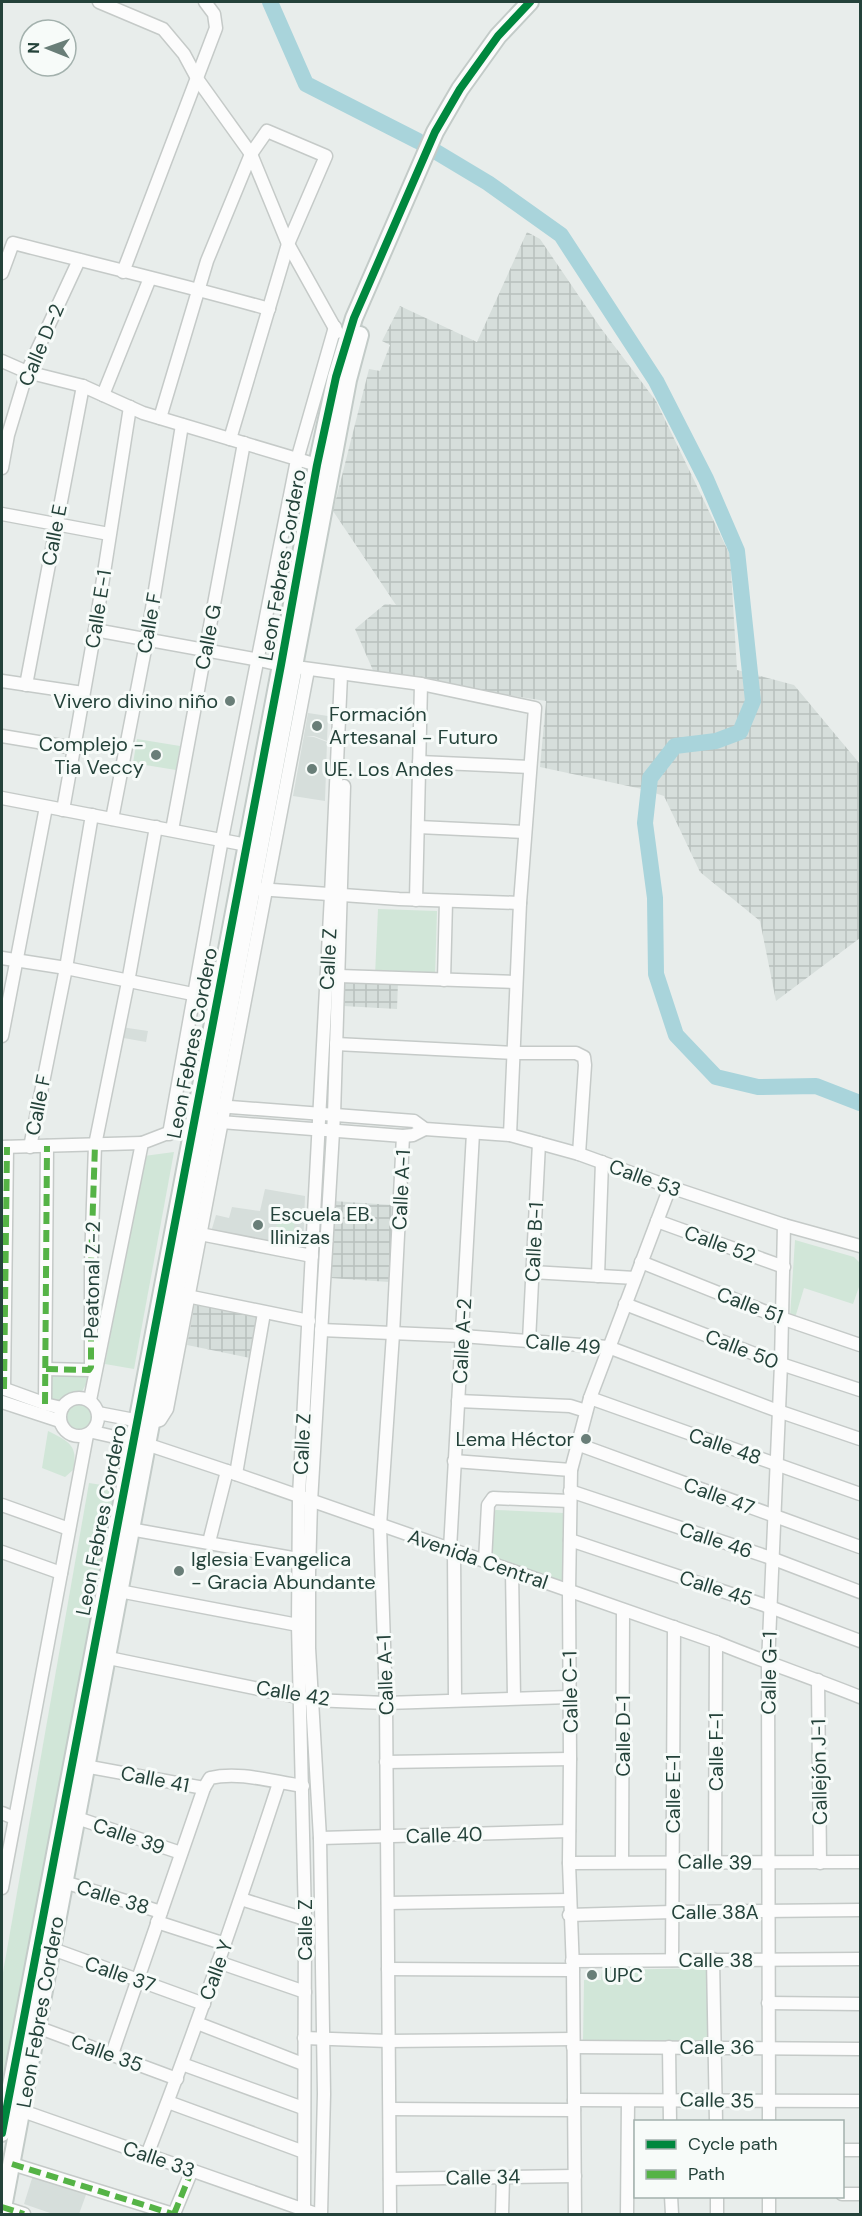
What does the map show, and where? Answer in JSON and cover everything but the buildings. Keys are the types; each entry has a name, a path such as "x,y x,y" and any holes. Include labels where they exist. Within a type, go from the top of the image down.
{"street":[{"path":"99,2 163,29 184,54 198,80 250,154 288,244 335,327 351,348"},
{"path":"123,272 216,28 214,14 205,2"},
{"name":"Leon Febres Cordero","path":"99,1656 119,1591 130,1529 143,1422 209,1113 348,380 354,318 439,134 498,36 530,2"},
{"path":"160,418 207,261 250,154 267,131 326,156 288,244 231,439"},
{"path":"2,273 13,243 199,289 269,309"},
{"name":"Calle D-2","path":"2,468 8,435 27,372 79,260"},
{"path":"103,395 150,278"},
{"path":"169,1134 222,838 297,460 335,327"},
{"name":"Leon Febres Cordero","path":"260,846 294,668 317,465 336,377 351,348"},
{"path":"2,361 27,372 83,386 160,418 317,465"},
{"name":"Calle E","path":"26,685 83,386"},
{"name":"Calle E-1","path":"63,810 95,630 130,407"},
{"name":"Calle F","path":"112,819 147,639 182,425"},
{"name":"Calle G","path":"172,830 244,443"},
{"path":"2,514 109,534"},
{"path":"95,630 294,668 421,684 536,708 515,982 510,1135"},
{"path":"2,798 260,846 278,824 294,668"},
{"name":"Calle Z","path":"321,2214 324,2094 320,1838 298,1625 298,1559 299,1496 319,1129 336,895 344,675"},
{"path":"2,681 83,693"},
{"path":"416,900 421,684"},
{"path":"2,736 74,748"},
{"path":"419,762 531,766"},
{"path":"2,1036 4,1015 46,807"},
{"path":"266,811 278,824"},
{"name":"Calle F","path":"30,1147 66,968 92,815"},
{"path":"95,1145 156,827"},
{"path":"418,827 525,832"},
{"path":"252,888 416,900 520,903"},
{"name":"Calle Z","path":"308,2213 303,2108 305,1919 303,1786 305,1698 309,1648 311,1502 334,1115 339,976 336,895"},
{"path":"444,980 446,901"},
{"path":"2,958 66,968 230,1002"},
{"path":"339,976 515,982"},
{"name":"Leon Febres Cordero","path":"143,1422 177,1320 197,1226 209,1113 226,1056 230,1002"},
{"path":"336,1044 513,1053 576,1053 584,1057 585,1065 579,1154"},
{"path":"62,1408 3,1388 4,1147 142,1143 169,1134 209,1113"},
{"name":"Calle 53","path":"209,1113 334,1115 414,1121 425,1129 510,1135 579,1154 784,1225 861,1246"},
{"name":"Calle 53","path":"209,1113 319,1129 403,1136 413,1135 425,1129"},
{"name":"Calle A-2","path":"455,1700 452,1550 454,1461 472,1133"},
{"name":"Calle A-1","path":"390,2214 387,1762 380,1526 403,1136"},
{"path":"2,1888 69,1529 90,1433 98,1423 98,1413 90,1400 142,1143"},
{"name":"Calle B-1","path":"529,1341 538,1143"},
{"name":"Peatonal Z-2","path":"46,1369 89,1370 91,1367 91,1263 95,1145"},
{"path":"45,1404 47,1146"},
{"path":"598,1276 602,1162"},
{"name":"Calle C-1","path":"575,2214 572,1965 569,1915 568,1591 571,1470 590,1398 670,1187"},
{"name":"Calle 52","path":"657,1221 784,1267"},
{"name":"Calle G-1","path":"769,2120 768,1664 781,1364 784,1225"},
{"path":"197,1226 312,1256"},
{"name":"Calle 51","path":"641,1262 781,1318 861,1345"},
{"path":"532,1272 635,1278"},
{"path":"177,1320 187,1296 185,1276"},
{"path":"187,1296 309,1321"},
{"name":"Calle 50","path":"625,1304 781,1364 861,1390"},
{"path":"208,1542 231,1473 264,1313"},
{"name":"Calle 49","path":"321,1330 462,1336 609,1347 778,1411 861,1439"},
{"name":"Calle 48","path":"590,1398 861,1494"},
{"path":"90,1400 73,1399 62,1408 60,1421 67,1433 80,1437 90,1433"},
{"path":"458,1401 570,1406 586,1411"},
{"path":"2,1402 60,1421"},
{"path":"98,1413 143,1422"},
{"name":"Avenida Central","path":"90,1433 140,1442 299,1496 716,1642 768,1664 861,1697"},
{"name":"Leon Febres Cordero","path":"2,2210 12,2163 10,2106 44,1946 140,1442"},
{"name":"Calle 47","path":"577,1444 861,1547"},
{"path":"454,1461 571,1470"},
{"name":"Calle 46","path":"485,1562 488,1505 493,1498 570,1496 771,1558 861,1592"},
{"path":"2,1505 69,1529"},
{"path":"130,1529 298,1559"},
{"name":"Calle 45","path":"570,1540 770,1606 861,1641"},
{"path":"2,1552 61,1573"},
{"path":"512,1571 514,1698"},
{"path":"119,1591 298,1625"},
{"name":"Calle D-1","path":"622,1862 623,1610"},
{"name":"Calle E-1","path":"672,1960 674,1628"},
{"name":"Calle F-1","path":"715,1861 716,1642"},
{"name":"Calle 42","path":"99,1656 305,1698 386,1702 570,1697"},
{"name":"Callejón J-1","path":"818,1680 820,1863"},
{"path":"387,1762 570,1759"},
{"name":"Leon Febres Cordero","path":"2,2133 37,2027 44,1946 64,1882 77,1818 79,1765"},
{"name":"Calle 41","path":"79,1765 204,1788 210,1778 218,1776 239,1776 303,1786"},
{"name":"Calle Y","path":"147,2155 204,2004 279,1783"},
{"path":"111,2054 204,1788"},
{"path":"2,1813 14,1818"},
{"name":"Calle 39","path":"77,1818 181,1853"},
{"name":"Calle 40","path":"320,1838 569,1831"},
{"name":"Calle 39","path":"569,1863 861,1862"},
{"name":"Calle 38","path":"64,1882 225,1944"},
{"path":"241,1899 305,1919"},
{"path":"388,1903 569,1900"},
{"name":"Calle 38A","path":"569,1915 861,1910"},
{"name":"Calle 37","path":"44,1946 204,2004"},
{"path":"713,1959 716,2120"},
{"name":"Calle 38","path":"388,1969 713,1959 768,1961 861,1959"},
{"path":"218,1962 305,1992"},
{"path":"768,2003 861,2004"},
{"path":"197,2023 303,2064"},
{"name":"Calle 35","path":"37,2027 177,2079"},
{"name":"Calle 36","path":"304,2038 861,2049"},
{"path":"669,2047 670,2120"},
{"path":"182,2064 303,2108"},
{"name":"Calle 35","path":"390,2109 574,2105 669,2100 861,2101"},
{"path":"627,2214 628,2101"},
{"path":"168,2102 304,2152"},
{"name":"Calle 33","path":"10,2106 308,2213"},
{"path":"844,2150 861,2150"},
{"path":"12,2163 174,2214 192,2170"},
{"name":"Calle 34","path":"390,2179 575,2176"},
{"path":"502,2214 503,2177"},
{"path":"844,2194 861,2194"},
{"path":"671,2198 672,2214"},
{"path":"717,2198 717,2214"},
{"path":"769,2198 769,2214"},
{"path":"2,2210 24,2214"}],"shaded area":[{"path":"527,232 540,239 600,327 656,401 730,555 737,670 794,685 860,764 860,938 776,1001 760,921 700,872 664,796 642,789 540,767 546,701 375,675 355,629 385,604 396,605 333,511 369,369 380,371 390,345 382,341 400,306 477,342"},
{"name":"UE. Los Andes","path":"308,713 328,716 327,741 314,736 306,737 314,737 327,742 325,801 293,796"},
{"path":"345,979 398,982 397,1009 343,1006"},
{"path":"121,1027 148,1031 146,1042 118,1037"},
{"name":"Escuela EB. Ilinizas","path":"265,1189 305,1196 303,1251 211,1232 216,1215 229,1218 232,1207 260,1211"},
{"path":"333,1201 393,1205 389,1282 330,1278"},
{"path":"195,1302 258,1316 250,1358 187,1345"},
{"path":"34,2172 87,2192 79,2214 53,2214 24,2204"}],"green space":[{"name":"Complejo - Tia Veccy","path":"137,739 180,746 176,770 133,763"},
{"path":"378,909 437,911 435,978 375,976"},
{"path":"174,1152 134,1369 105,1364 144,1156"},
{"path":"280,1210 296,1214 291,1247 273,1243"},
{"path":"795,1240 854,1257 860,1263 860,1284 853,1304 804,1288 795,1318 790,1317"},
{"path":"49,1371 90,1373 80,1395 72,1396 62,1402 47,1400"},
{"path":"79,1400 91,1405 96,1417 91,1429 79,1434 67,1429 62,1417 67,1405"},
{"path":"48,1431 66,1441 73,1449 73,1470 65,1477 42,1468"},
{"path":"89,1483 115,1487 4,2076 2,2075 2,1978"},
{"path":"496,1510 564,1513 563,1582 559,1583 487,1557 492,1512"},
{"path":"712,1968 711,2044 583,2042 584,1980 601,1980 602,1970"}],"waterway":[{"path":"270,2 306,84 418,141 488,183 561,235 656,381 706,479 737,551 753,701 740,732 716,741 675,746 650,778 645,823 655,898 656,974 676,1035 716,1077 758,1087 816,1086 860,1103"}],"marked path":[{"path":"46,1369 89,1370 91,1367 91,1263 95,1145"},
{"path":"45,1404 47,1146"},
{"path":"4,1389 7,1147"},
{"path":"12,2164 173,2214"},
{"path":"174,2214 192,2170"},
{"path":"2,2207 24,2214"}],"cycle path":[{"path":"2,2133 317,465 336,377 354,318 435,132 460,89 498,36 530,2"}],"place":[{"name":"Vivero divino niño","path":"230,701"},
{"name":"Formación Artesanal - Futuro","path":"317,726"},
{"name":"Complejo - Tia Veccy","path":"156,755"},
{"name":"UE. Los Andes","path":"312,769"},
{"name":"Escuela EB. Ilinizas","path":"258,1225"},
{"name":"Lema Héctor","path":"586,1439"},
{"name":"Iglesia Evangelica - Gracia Abundante","path":"179,1571"},
{"name":"UPC","path":"592,1975"}]}
